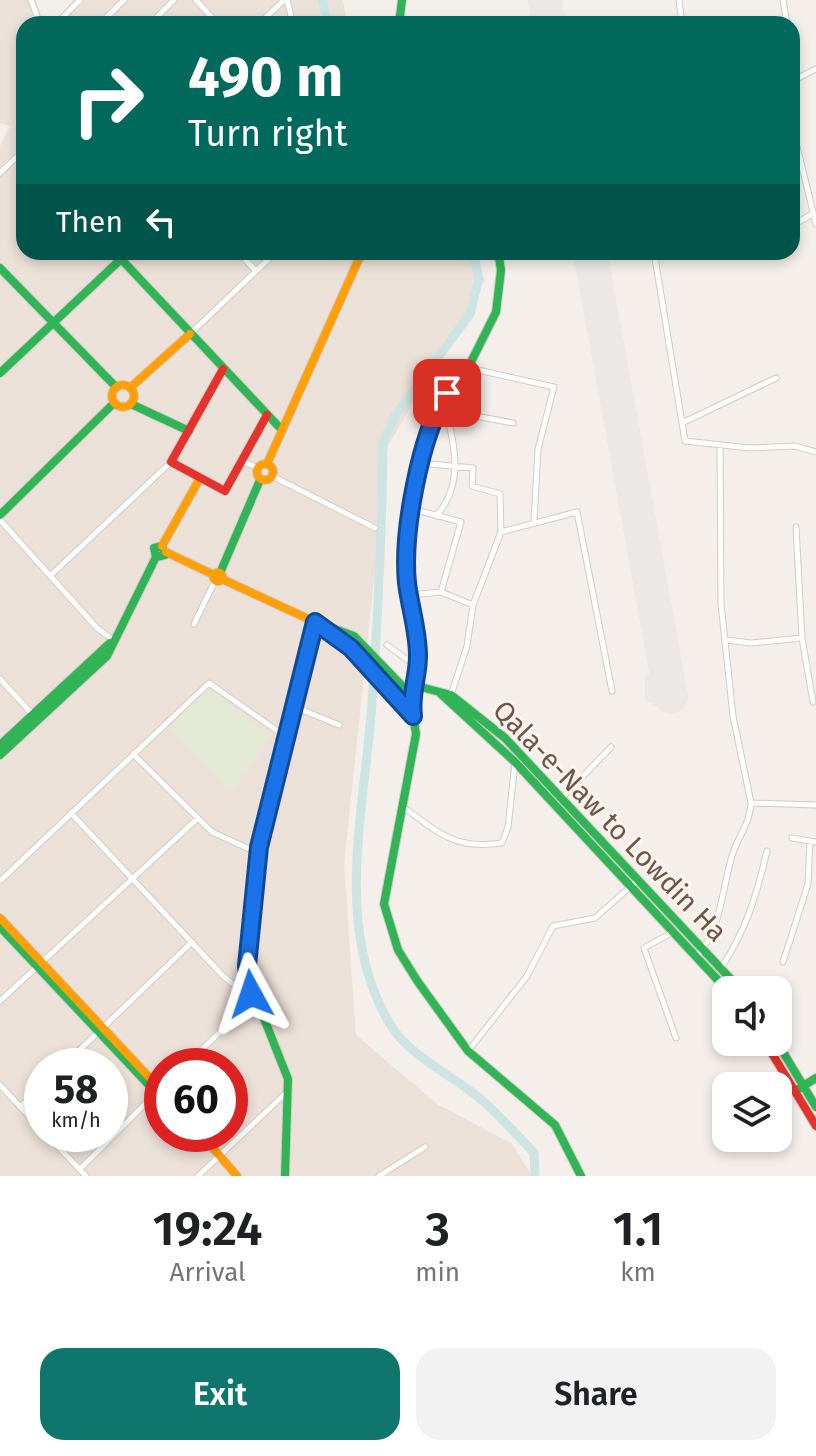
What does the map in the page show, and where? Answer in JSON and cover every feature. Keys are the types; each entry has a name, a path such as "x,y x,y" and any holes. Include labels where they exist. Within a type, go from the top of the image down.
{"main road":[{"path":"0,373 115,260"},
{"path":"126,260 190,334 282,430"},
{"path":"218,577 260,480 262,466 282,430 358,260"},
{"path":"499,260 496,312 468,368 442,409 419,463 407,579 416,632 417,666 412,690 416,734 385,886 389,926 398,950 418,982 468,1051 555,1125 581,1176"},
{"path":"0,268 116,387 130,388 190,334"},
{"path":"223,369 171,462 225,491 267,415"},
{"path":"114,403 112,393 116,387"},
{"path":"114,403 124,407 131,404 134,398 130,388"},
{"path":"0,518 114,403"},
{"path":"131,404 189,431"},
{"path":"260,480 272,476 273,471 262,466"},
{"path":"164,549 200,478"},
{"path":"0,745 68,688 113,641 156,557 153,550 164,549 315,622 354,636 397,683 412,690"},
{"path":"315,622 351,648 413,716"},
{"path":"285,1176 286,1069 273,1034 253,1000 247,966 258,853 315,622"},
{"name":"Qala-e-Naw to Lowdin Ha","path":"412,690 451,695 505,738 541,784 700,953 717,976"},
{"name":"Qala-e-Naw to Lowdin Ha","path":"441,694 515,762 561,799 673,932 727,976"},
{"path":"0,755 36,717"},
{"path":"0,918 39,965"},
{"path":"0,927 144,1074"},
{"path":"775,1056 816,1107"},
{"path":"784,1056 816,1126"},
{"path":"799,1088 816,1078"},
{"path":"216,1152 237,1176"}],"street":[{"path":"64,16 80,0"},
{"path":"108,16 124,0"},
{"path":"158,16 174,0"},
{"path":"196,0 211,16"},
{"path":"268,16 286,0"},
{"path":"0,173 16,158"},
{"path":"800,171 816,224"},
{"path":"800,221 812,214"},
{"path":"246,260 256,271"},
{"path":"190,334 268,260"},
{"path":"655,260 687,443 795,446 816,452"},
{"path":"468,368 554,387 538,449 534,521"},
{"path":"682,423 776,378"},
{"path":"436,516 449,500 457,455 442,409 513,423"},
{"path":"700,953 717,916 733,852 750,818 751,803 732,706 720,573 720,445"},
{"path":"242,461 262,466"},
{"path":"50,576 171,462"},
{"path":"419,463 473,468 472,486 500,494 501,532 473,605 467,646 451,695"},
{"path":"272,476 375,528"},
{"path":"413,509 461,525 441,592"},
{"path":"501,532 534,521 574,512 578,514 612,691"},
{"path":"0,518 97,628 113,641"},
{"path":"796,527 802,638 813,702"},
{"path":"194,624 218,577"},
{"path":"409,595 441,592 473,605"},
{"path":"726,640 751,643 802,638"},
{"path":"387,645 417,666"},
{"path":"0,679 36,717"},
{"path":"0,881 209,683 287,738"},
{"path":"295,707 339,725"},
{"path":"561,799 611,747"},
{"path":"133,754 212,832 258,853"},
{"path":"402,806 447,840 482,845 502,843 508,827 515,762"},
{"path":"751,803 816,805"},
{"path":"71,813 223,976 253,1000 204,1048"},
{"path":"0,1001 198,818"},
{"path":"783,962 808,884 813,841 792,838"},
{"path":"720,969 738,942 757,898 767,851"},
{"path":"468,1051 527,976 553,926 595,918 634,883"},
{"path":"673,932 644,948 676,1038"},
{"path":"82,1048 192,942"},
{"path":"0,1085 24,1111"},
{"path":"198,1176 288,1091"},
{"path":"20,1107 24,1103"},
{"path":"80,1169 144,1108"},
{"path":"379,1176 425,1147"},
{"path":"63,1152 86,1176"}],"shaded area":[{"path":"0,0 36,0 41,16 16,16 16,260 476,260 485,280 388,446 344,865 356,1035 437,1104 511,1143 532,1176 0,1176 0,146 10,126 0,123"},
{"path":"73,0 343,0 346,16 60,16"}],"green space":[{"path":"207,688 271,736 231,792 170,727"}],"waterway":[{"path":"322,0 326,16"},
{"path":"475,260 479,278 470,314 394,417 383,442 376,638 359,825 357,908 362,948 372,987 390,1024 409,1046 472,1092 509,1126 534,1153 535,1176"}],"taxiway":[{"path":"667,674 652,680 652,696 660,700 671,697"}],"runway":[{"path":"545,0 548,16"},
{"path":"591,260 671,697"}],"traffic: fast":[{"path":"400,16 402,0"},
{"path":"0,373 120,260"},
{"path":"122,260 282,430"},
{"path":"499,260 496,312 468,368 438,408 419,463 407,579 418,659 410,694 416,734 384,904 398,950 418,982 468,1051 555,1125 581,1176"},
{"path":"0,268 116,387"},
{"path":"0,515 114,403"},
{"path":"131,404 189,431"},
{"path":"220,573 260,480"},
{"path":"0,755 107,656 156,557 154,548 162,546 165,555 156,557"},
{"path":"321,624 354,636 410,694"},
{"path":"0,745 110,643"},
{"path":"413,685 451,695 505,738 728,976"},
{"path":"441,694 515,762 714,976"},
{"path":"251,900 248,978 288,1079 285,1176"},
{"path":"0,927 144,1080"},
{"path":"785,1056 816,1107"},
{"path":"795,1091 816,1078"}],"traffic: slow":[{"path":"267,464 358,260"},
{"path":"130,388 190,334"},
{"path":"123,385 131,388 134,396 131,404 123,407 115,404 112,396 115,388 123,385"},
{"path":"262,464 268,464 273,472 271,478 262,480 257,475 257,469 262,464"},
{"path":"162,546 200,478"},
{"path":"166,552 214,575"},
{"path":"218,573 222,577 218,581 214,577 218,573"},
{"path":"222,579 315,622 271,792 251,900"},
{"path":"315,622 351,648 413,716"},
{"path":"0,918 144,1072"},
{"path":"216,1152 237,1176"}],"traffic: jam":[{"path":"223,369 171,462 225,491 267,415"},
{"path":"774,1056 816,1126"}],"route":[{"path":"251,994 247,966 259,847 315,622 351,648 413,716 410,694 418,659 407,579 413,509 419,463 438,408 447,393"}]}
